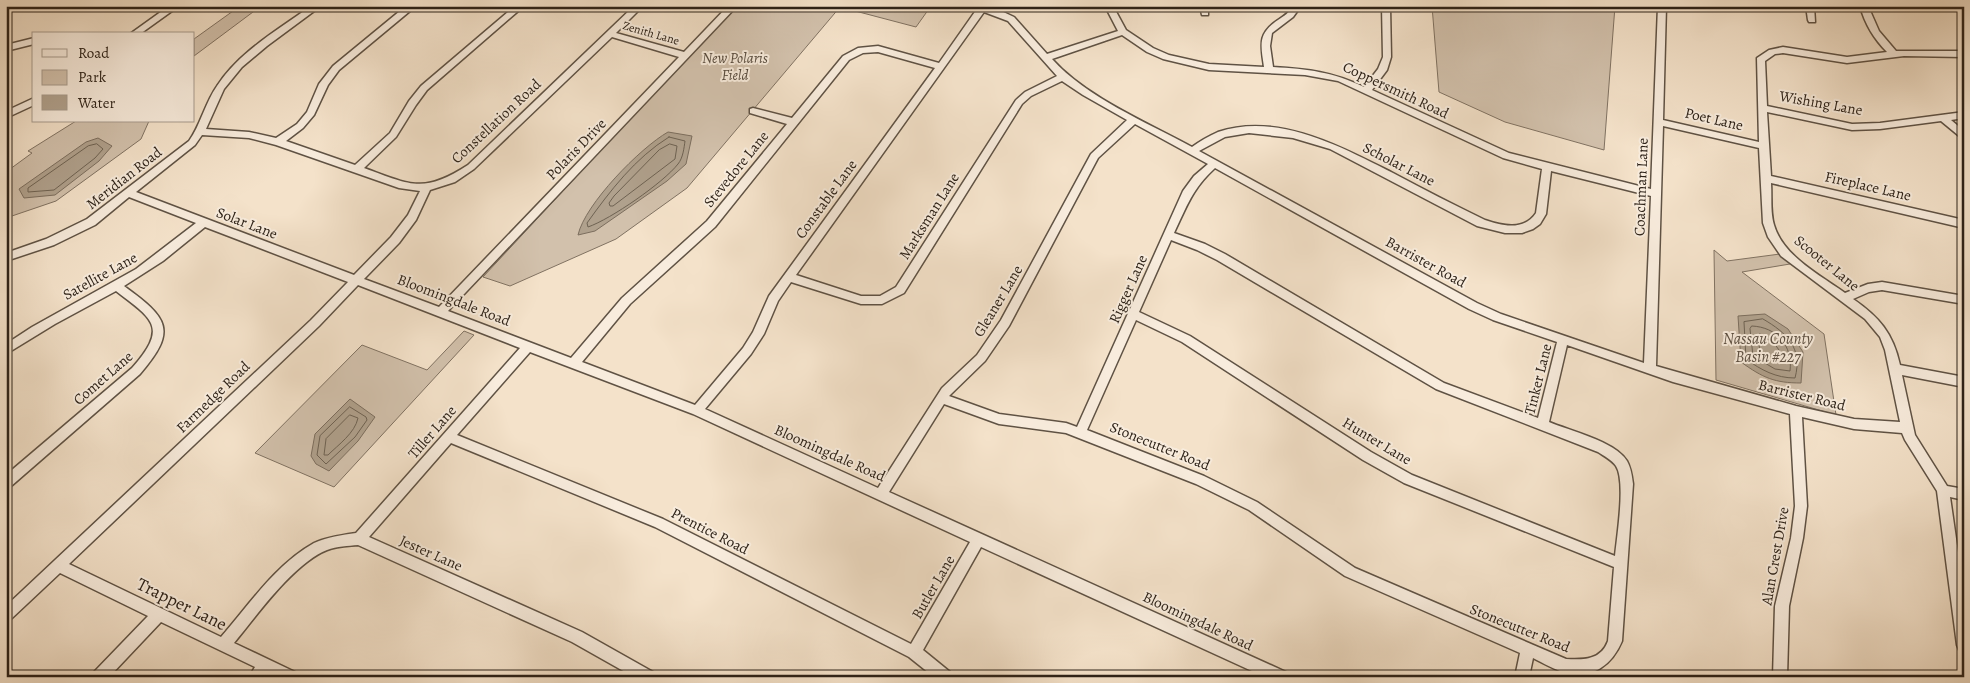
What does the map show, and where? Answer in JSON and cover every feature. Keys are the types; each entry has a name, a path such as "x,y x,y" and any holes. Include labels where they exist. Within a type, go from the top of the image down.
{"street":[{"path":"137,32 175,6"},
{"name":"Meridian Road","path":"6,256 68,234 91,222 192,143 201,132 219,88 230,75 262,46 317,6"},
{"path":"278,142 300,126 311,113 324,84 336,68 412,6"},
{"path":"356,170 393,136 412,103 424,88 520,6"},
{"name":"Constellation Road","path":"201,132 248,135 278,142 403,186 426,188 451,180 471,167 639,6"},
{"name":"Polaris Drive","path":"440,313 733,6"},
{"name":"Coppersmith Road","path":"1109,6 1123,32 1150,50 1185,63 1209,67 1319,74 1340,79 1485,148 1520,160 1655,194"},
{"path":"1269,70 1266,40 1268,33 1291,17 1297,6"},
{"path":"1366,91 1382,70 1387,57 1386,6"},
{"name":"Coachman Lane","path":"1650,369 1662,6"},
{"path":"1810,6 1812,20"},
{"path":"1864,6 1867,20 1874,32 1894,54"},
{"name":"Barrister Road","path":"983,8 1011,19 1063,76 1086,93 1473,306 1564,340 1650,369 1796,411 1854,424 1907,428"},
{"name":"Constable Lane","path":"697,410 747,350 758,334 773,299 983,8"},
{"path":"1045,58 1123,32"},
{"name":"Zenith Lane","path":"610,34 686,56"},
{"path":"6,48 32,42"},
{"name":"Stevedore Lane","path":"574,363 626,301 711,224 846,58 861,50 878,49 940,66"},
{"name":"Scooter Lane","path":"1964,54 1922,52 1847,60 1792,51 1772,52 1760,60 1768,223 1773,236 1785,253 1869,316 1884,335 1892,350 1911,442 1943,490 1964,645"},
{"name":"Marksman Lane","path":"789,277 861,300 882,300 900,290 1019,102 1028,94 1063,76"},
{"path":"6,115 32,101"},
{"name":"Wishing Lane","path":"1762,108 1852,127 1880,126 1964,115"},
{"path":"753,111 793,122"},
{"path":"1942,117 1964,137"},
{"name":"Gleaner Lane","path":"881,494 946,391 980,358 1005,323 1094,156 1133,120"},
{"name":"Poet Lane","path":"1658,122 1764,146"},
{"name":"Scholar Lane","path":"1192,151 1212,139 1231,132 1291,134 1312,138 1481,223 1505,230 1523,228 1538,219 1541,214 1546,167"},
{"name":"Rigger Lane","path":"1080,433 1188,191 1198,178 1214,164"},
{"name":"Fireplace Lane","path":"1766,178 1964,224"},
{"name":"Farmedge Road","path":"6,615 315,323 404,230 426,188"},
{"name":"Solar Lane","path":"128,193 356,280"},
{"name":"Satellite Lane","path":"6,350 53,319 116,286 162,257 204,222"},
{"name":"Stonecutter Road","path":"942,398 999,419 1046,424 1080,433 1226,491 1253,506 1350,572 1566,666 1587,666 1597,664 1606,659 1613,649 1615,642 1627,484 1622,464 1617,458 1602,448 1440,386 1221,257 1201,247 1168,235"},
{"name":"Bloomingdale Road","path":"356,280 697,410 1281,677"},
{"name":"Comet Lane","path":"6,484 150,357 157,344 159,328 156,318 146,307 116,286"},
{"path":"1843,298 1868,288 1882,286 1964,300"},
{"name":"Hunter Lane","path":"1133,314 1186,339 1367,456 1408,479 1621,564"},
{"name":"Tinker Lane","path":"1542,426 1564,340"},
{"name":"Tiller Lane","path":"360,539 528,346"},
{"path":"1895,369 1964,382"},
{"name":"Alan Crest Drive","path":"1780,677 1782,606 1797,538 1801,506 1796,411"},
{"name":"Prentice Road","path":"449,437 660,523 914,652 945,677"},
{"path":"1943,490 1964,495"},
{"name":"Butler Lane","path":"914,652 979,538"},
{"path":"223,645 302,558 319,547 334,542 360,539"},
{"name":"Jester Lane","path":"360,539 577,637 648,677"},
{"name":"Trapper Lane","path":"59,566 290,677"},
{"path":"99,677 159,614"},
{"path":"1522,677 1528,650"},
{"path":"256,677 266,665"}],"green space":[{"path":"240,6 261,6 195,55 195,38"},
{"name":"New Polaris Field","path":"735,6 931,6 916,27 840,7 687,188 616,239 510,286 483,277"},
{"path":"1432,6 1615,6 1604,150 1505,122 1439,92"},
{"path":"74,122 149,122 141,139 56,201 6,218 6,172 32,153 28,151"},
{"name":"Nassau County Basin #227","path":"1714,250 1727,261 1780,254 1790,264 1742,272 1824,334 1836,415 1716,380"},
{"path":"464,331 474,335 334,487 255,453 362,345 427,370"}],"water":[{"path":"668,132 692,136 686,164 667,181 595,231 578,235 591,208 615,178 643,150"},
{"path":"98,138 112,146 99,161 55,195 24,198 19,189 86,142"},
{"name":"Nassau County Basin #227","path":"1765,314 1788,329 1803,352 1801,383 1776,381 1756,372 1741,362 1738,316"},
{"path":"350,399 375,417 358,441 329,471 316,464 311,456 315,434"}]}
